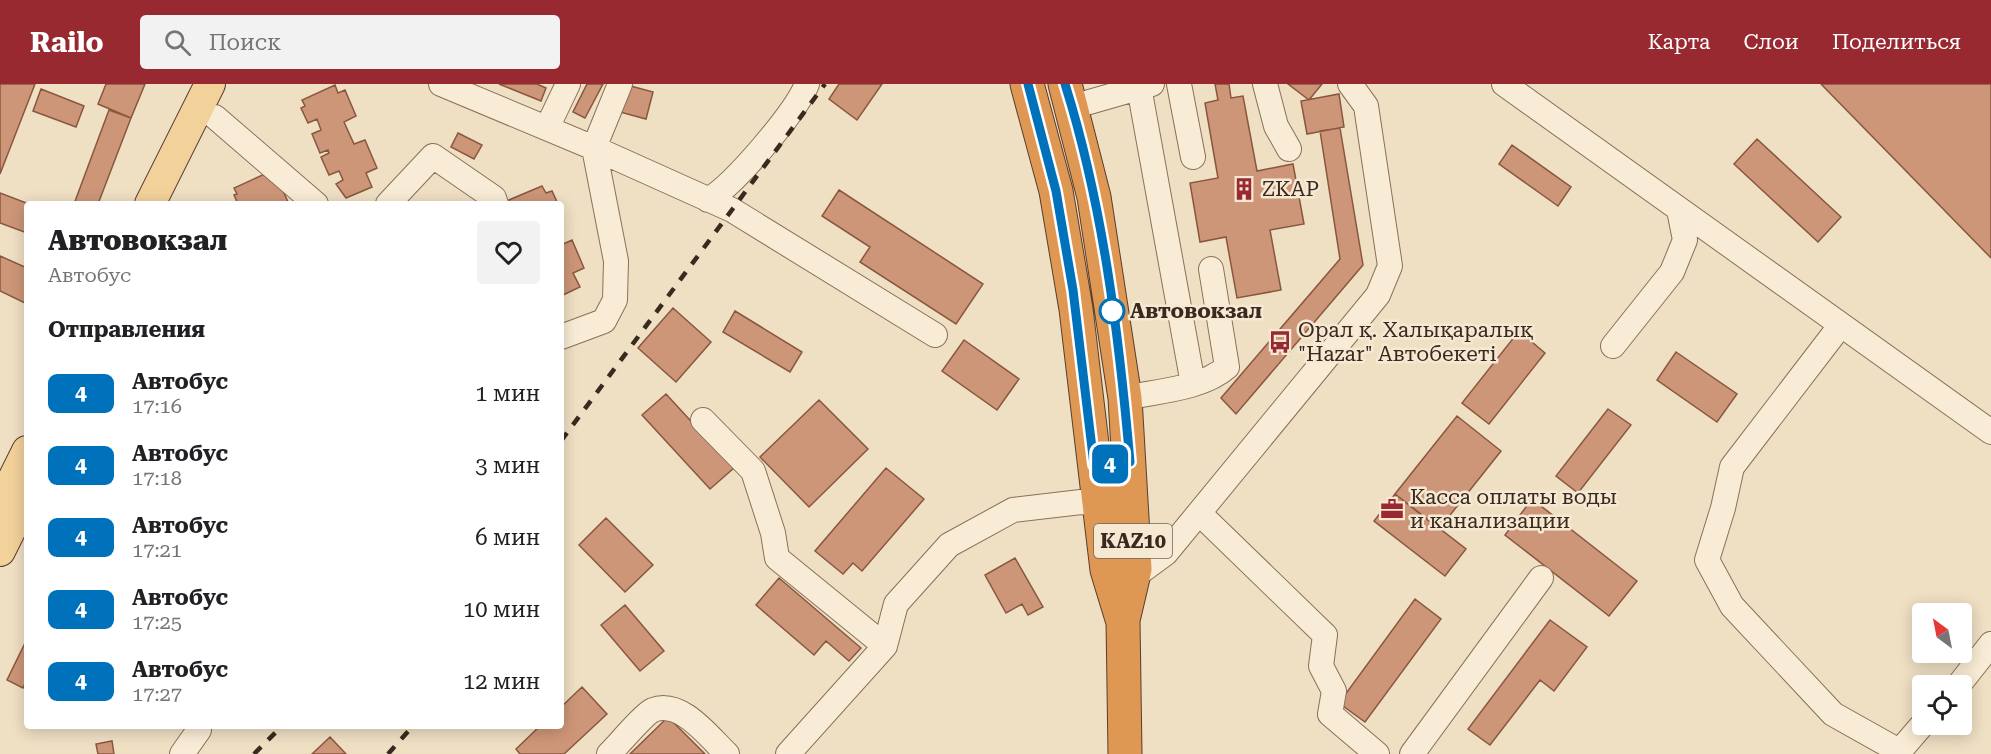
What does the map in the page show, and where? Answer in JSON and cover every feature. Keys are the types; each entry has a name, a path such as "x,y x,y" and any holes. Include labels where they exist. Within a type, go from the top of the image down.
{"highway":[{"name":"KAZ10","path":"1028,84 1056,191 1077,309 1107,570 1123,620"},
{"name":"KAZ10","path":"1069,95 1094,197 1125,398 1135,569 1123,620 1125,754"},
{"path":"1094,465 1130,462"}],"main road":[{"path":"152,201 210,84"},
{"path":"173,201 231,84"},
{"path":"13,520 24,466"},
{"path":"0,551 13,520 24,502"}],"street":[{"path":"441,84 594,148 752,221 935,334"},
{"path":"547,128 568,84"},
{"path":"564,336 604,321 615,300 616,261 594,148 620,84"},
{"path":"708,200 721,193 763,147 807,84"},
{"path":"1179,84 1193,157"},
{"path":"1265,84 1276,126 1289,149"},
{"path":"1132,578 1166,553 1378,295 1390,266 1366,106 1350,84"},
{"path":"1504,84 1991,432"},
{"path":"1069,95 1146,86 1193,384"},
{"path":"215,117 313,201"},
{"path":"391,201 433,156 489,201"},
{"path":"1614,346 1672,272 1685,240 1678,210"},
{"path":"1125,398 1193,384 1219,374 1227,367 1210,269"},
{"path":"1840,326 1732,467 1723,508 1707,560 1732,606 1833,714 1898,752 1913,735"},
{"path":"704,420 753,471 770,523 777,558 885,646"},
{"path":"788,754 885,646 896,604 949,545 1013,510 1081,502 1098,504"},
{"path":"1199,513 1325,635 1321,666 1334,691 1330,714 1377,754"},
{"path":"1412,754 1541,578"},
{"path":"1967,675 1991,644"},
{"path":"609,754 652,711 672,708 682,713 727,754"},
{"path":"182,754 199,730"}],"building":[{"path":"0,84 35,84 0,174"},
{"path":"106,84 145,84 131,118 98,104"},
{"path":"499,84 537,84 546,88 541,101"},
{"path":"587,84 603,84 585,118 573,112"},
{"path":"839,84 882,84 857,120 829,99"},
{"name":"ZKAP","path":"1215,84 1229,84 1231,98 1243,96 1257,171 1293,164 1304,224 1270,230 1281,290 1237,298 1226,237 1200,242 1190,183 1218,178 1205,103 1218,100"},
{"path":"1288,84 1322,84 1309,100"},
{"path":"1821,84 1991,84 1991,258"},
{"path":"335,85 338,93 345,90 356,116 344,122 354,144 365,140 377,168 366,173 372,187 346,198 336,184 343,180 339,171 329,175 321,157 329,153 328,150 320,153 312,134 321,130 317,119 308,123 301,108 305,106 302,100"},
{"path":"627,85 653,92 646,119 620,112"},
{"path":"41,89 84,106 76,127 33,111"},
{"path":"1339,94 1344,127 1307,134 1301,101"},
{"path":"109,110 131,118 99,201 75,201"},
{"path":"1340,128 1363,265 1236,414 1221,398 1340,259 1320,131"},
{"path":"458,133 482,145 474,159 451,147"},
{"path":"1757,139 1841,217 1818,242 1734,164"},
{"path":"1512,145 1571,187 1558,206 1499,164"},
{"path":"267,173 277,178 288,201 237,201 234,188"},
{"path":"542,186 546,193 552,191 557,201 510,201"},
{"path":"839,190 983,284 956,324 860,262 870,247 822,216"},
{"path":"0,193 24,202 24,232 0,223"},
{"path":"572,240 584,268 573,273 580,287 564,295 564,244"},
{"path":"0,256 24,267 24,303 0,291"},
{"path":"673,308 711,342 676,382 638,348"},
{"path":"735,311 802,352 790,372 723,332"},
{"path":"1519,331 1545,353 1489,424 1462,403"},
{"path":"964,340 1019,379 997,410 942,371"},
{"path":"1676,352 1737,394 1717,422 1657,380"},
{"path":"666,394 734,468 710,489 642,415"},
{"path":"819,400 868,449 809,507 760,457"},
{"path":"1608,409 1631,425 1578,493 1556,476"},
{"path":"1457,416 1501,451 1439,529 1395,494"},
{"path":"886,468 924,499 862,571 853,563 843,574 815,551"},
{"path":"1395,494 1466,549 1445,576 1374,521"},
{"path":"1532,499 1637,581 1609,616 1505,535"},
{"path":"606,518 653,565 625,592 579,545"},
{"path":"1015,558 1043,607 1028,615 1022,604 1006,613 985,575"},
{"path":"779,578 861,648 849,661 826,641 814,655 756,605"},
{"path":"1415,599 1441,619 1365,722 1339,703"},
{"path":"625,605 664,651 640,671 601,625"},
{"path":"1550,620 1587,647 1554,691 1540,680 1490,745 1468,729"},
{"path":"24,645 23,688 7,680"},
{"path":"582,687 607,714 564,754 520,754 516,749 537,729 564,729 564,704"},
{"path":"668,717 705,754 630,754"},
{"path":"330,737 346,754 312,754"},
{"path":"112,741 114,754 98,754 96,744"}],"railway":[{"path":"564,437 825,84"},
{"path":"254,754 279,729"},
{"path":"388,754 410,729"}],"bus line":[{"name":"4","path":"1028,84 1056,191 1077,309 1094,465 1130,462 1125,398 1094,197 1065,84"}],"place":[{"name":"ZKAP","path":"1244,189"},
{"name":"Автовокзал","path":"1112,311"},
{"name":"Орал қ. Халықаралық \"Hazar\" Автобекеті","path":"1280,342"},
{"name":"Касса оплаты воды и канализации","path":"1392,509"}]}
